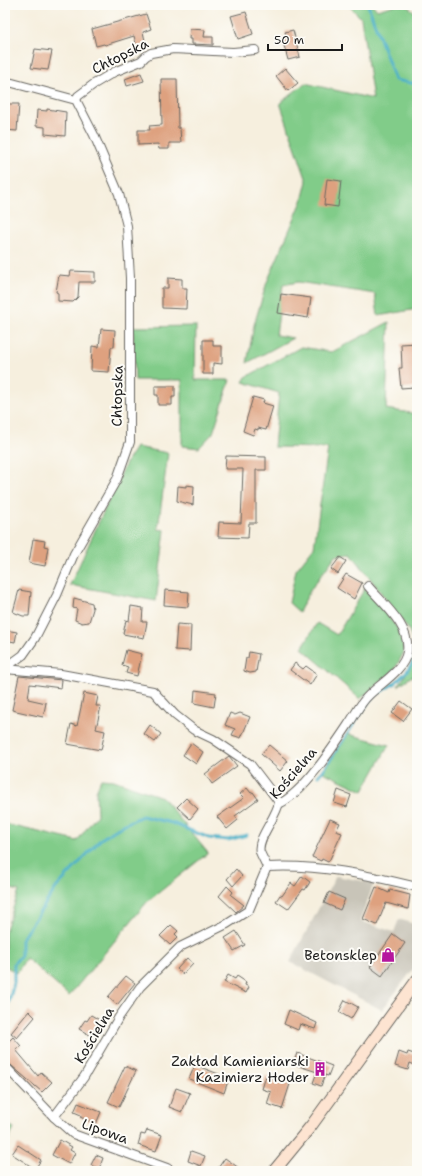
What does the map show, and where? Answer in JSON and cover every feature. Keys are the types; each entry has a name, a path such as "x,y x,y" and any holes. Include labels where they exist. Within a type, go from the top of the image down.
{"street":[{"name":"Chłopska","path":"5,668 23,655 35,638 57,595 74,554 117,479 130,442 130,286 128,226 119,194 94,135 76,100 78,96 94,84 114,72 141,61 151,53 173,49 233,52 255,50"},
{"path":"5,81 76,100"},
{"name":"Kościelna","path":"54,1117 84,1077 119,1016 140,987 180,947 227,924 249,910 267,867 259,851 261,840 278,811 278,804 287,800 298,790 330,750 368,696 392,674 405,658 407,638 400,625 368,586"},
{"path":"5,668 61,674 153,691 175,715 250,764 279,802 278,804"},
{"path":"267,867 285,866 343,872 417,888"},
{"path":"274,1171 312,1126 417,980"},
{"name":"Lipowa","path":"5,1066 54,1117 73,1134 172,1171"}],"shaded area":[{"path":"336,876 374,883 360,921 394,932 399,919 417,925 417,964 382,1010 290,962"}],"green space":[{"path":"348,5 373,5 377,10 395,5 406,5 417,14 417,309 378,316 375,294 298,282 283,285 276,335 293,338 247,363 254,325 267,282 302,201 307,181 280,103 305,83 373,99 361,18"},
{"path":"389,322 386,409 417,414 417,685 412,676 398,686 407,672 412,660 413,646 409,630 351,553 336,555 311,589 299,612 289,603 296,570 314,547 328,448 274,447 279,393 243,382 246,377 301,347 332,352"},
{"path":"196,326 195,380 230,380 213,433 199,448 182,446 182,380 135,380 133,327"},
{"path":"136,447 168,453 158,529 165,530 156,601 70,585 127,461"},
{"path":"365,588 399,630 404,652 395,669 360,699 302,648 317,623 337,635"},
{"path":"348,734 389,745 363,791 323,772"},
{"path":"101,779 114,780 162,797 208,853 147,902 69,996 26,958 17,973 5,966 5,932 19,891 5,887 5,824 77,841 97,815 96,791"},
{"path":"5,1123 14,1128 5,1147"}],"building":[{"path":"246,12 253,34 238,39 231,16"},
{"path":"146,14 151,29 143,32 146,45 137,48 134,36 105,45 96,46 92,29"},
{"path":"190,29 205,30 204,37 213,37 213,45 192,44 192,39 189,39"},
{"path":"293,30 300,57 288,60 282,38 287,37 285,32"},
{"path":"35,49 52,51 48,70 31,68"},
{"path":"285,68 298,83 288,91 276,76"},
{"path":"141,73 144,81 127,86 125,79"},
{"path":"161,79 177,79 178,128 180,128 181,143 169,143 169,149 159,149 158,144 138,145 138,130 150,130 149,126 162,125"},
{"path":"7,104 19,104 17,131 5,130"},
{"path":"47,109 66,112 65,136 45,134 45,127 36,126 37,110 47,111"},
{"path":"327,179 341,181 338,207 324,205"},
{"path":"71,271 95,272 95,282 79,282 78,297 73,302 58,301 58,293 56,292 59,275 70,276"},
{"path":"168,278 182,279 182,288 187,288 186,309 162,308 162,288 168,288"},
{"path":"281,294 311,298 308,318 278,313"},
{"path":"101,329 115,330 114,347 111,347 109,372 91,371 92,346 99,347"},
{"path":"203,340 213,340 213,346 222,346 222,364 213,363 213,374 203,374"},
{"path":"417,343 417,356 415,356 417,377 415,377 415,387 401,388 399,368 402,368 401,344"},
{"path":"155,386 175,386 175,397 172,397 172,405 158,405 158,395 155,395"},
{"path":"253,397 264,400 263,403 273,406 266,430 258,428 258,430 255,429 253,435 243,431"},
{"path":"226,456 266,457 266,470 256,470 256,523 249,523 248,538 218,537 219,522 241,523 243,469 225,469"},
{"path":"186,485 194,486 193,505 177,501 178,486 186,487"},
{"path":"33,539 45,541 44,546 48,547 45,566 29,563"},
{"path":"340,557 346,561 338,574 331,569"},
{"path":"346,574 362,583 354,599 337,588"},
{"path":"19,590 31,592 29,616 23,616 13,612"},
{"path":"165,590 189,592 188,607 164,605"},
{"path":"74,598 92,603 93,609 89,622 82,623 75,620 77,609 73,608"},
{"path":"131,606 143,608 142,622 147,622 144,638 123,634 126,620 129,621"},
{"path":"177,624 191,625 190,651 175,650"},
{"path":"5,630 17,632 15,642 5,640"},
{"path":"126,650 142,654 137,676 126,673 128,667 122,665"},
{"path":"249,652 259,654 256,672 250,673 244,671 246,658 248,658"},
{"path":"295,663 303,669 306,666 317,674 310,685 290,670"},
{"path":"19,676 62,680 61,688 30,684 28,699 46,703 43,717 12,710"},
{"path":"195,690 216,693 214,707 194,703"},
{"path":"84,693 98,696 96,706 101,706 96,729 105,731 101,750 67,744 71,724 77,726"},
{"path":"401,701 412,709 403,721 392,713"},
{"path":"230,713 235,715 240,713 250,717 241,738 232,735 235,729 225,725"},
{"path":"150,725 161,734 155,742 144,734"},
{"path":"191,743 203,752 196,764 183,755"},
{"path":"269,745 288,761 280,771 261,754"},
{"path":"229,756 237,766 212,784 205,774"},
{"path":"247,788 251,793 253,792 258,799 235,816 238,820 227,829 217,817 244,798 240,794"},
{"path":"338,790 351,795 347,807 334,803"},
{"path":"186,798 198,809 190,819 177,807"},
{"path":"330,819 340,823 336,831 342,833 328,862 312,857"},
{"path":"236,869 242,876 233,886 227,879"},
{"path":"302,876 310,882 288,909 276,901 280,895 282,896 291,883 295,886"},
{"path":"227,886 233,892 231,895 244,905 236,912 219,896"},
{"path":"376,887 389,893 390,890 410,895 408,909 386,903 377,925 363,919"},
{"path":"329,892 345,899 340,910 324,903"},
{"path":"171,925 178,931 175,934 178,937 170,945 160,936"},
{"path":"236,931 245,945 234,951 225,938"},
{"name":"Betonsklep","path":"393,934 405,943 382,976 370,967"},
{"path":"187,958 193,963 183,974 177,969"},
{"path":"228,975 235,979 237,976 246,982 245,985 249,987 246,993 224,982"},
{"path":"126,976 135,983 117,1005 108,997"},
{"path":"345,1000 358,1007 351,1019 339,1012"},
{"path":"289,1010 317,1023 315,1029 300,1024 298,1030 284,1024"},
{"path":"29,1011 35,1017 17,1038 11,1033"},
{"path":"91,1015 103,1022 101,1025 103,1026 95,1038 79,1029 85,1020 87,1021"},
{"path":"13,1037 21,1046 16,1050 38,1076 41,1072 52,1082 42,1092 5,1060 5,1045"},
{"path":"399,1052 407,1055 408,1052 417,1055 417,1066 410,1063 408,1070 395,1066"},
{"name":"Zakład Kamieniarski Kazimierz Hoder","path":"297,1053 332,1066 328,1076 325,1075 321,1086 313,1083 317,1072 293,1064"},
{"path":"195,1065 229,1078 224,1093 189,1079"},
{"path":"125,1066 136,1071 119,1107 108,1102"},
{"path":"266,1076 290,1084 282,1109 267,1104 271,1092 262,1089"},
{"path":"176,1088 190,1093 182,1112 169,1107"},
{"path":"78,1103 101,1112 96,1124 80,1117 81,1115 74,1112"},
{"path":"147,1130 162,1135 156,1151 138,1145 141,1134 145,1135"},
{"path":"60,1140 72,1147 70,1150 75,1153 69,1164 52,1155"},
{"path":"18,1145 41,1160 35,1169 12,1154"},
{"path":"191,1151 205,1156 201,1166 188,1161"},
{"path":"96,1155 103,1158 99,1169 91,1165"},
{"path":"225,1158 243,1171 216,1171"}],"waterway":[{"path":"368,5 395,80 417,84"},
{"path":"318,776 325,768 367,704 377,694 395,683 406,672 417,656"},
{"path":"5,1007 7,1008 14,983 14,963 21,956 21,940 56,888 101,839 123,825 142,816 172,823 209,838 228,840 247,835"},
{"path":"5,1101 5,1113"}],"place":[{"name":"Betonsklep","path":"388,955"},
{"name":"Zakład Kamieniarski Kazimierz Hoder","path":"320,1069"}]}
